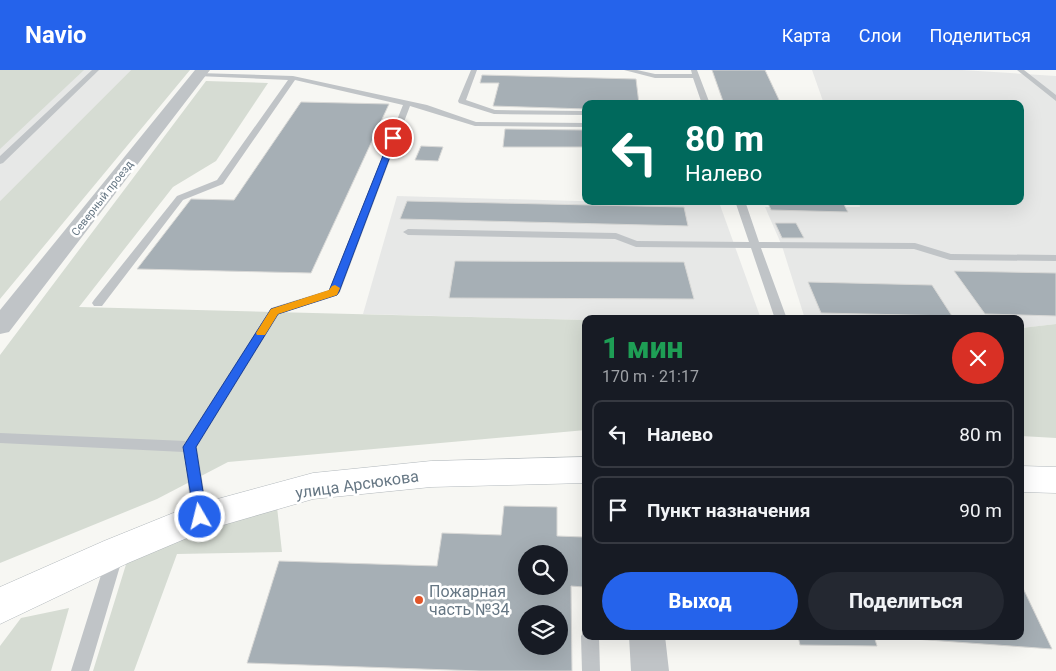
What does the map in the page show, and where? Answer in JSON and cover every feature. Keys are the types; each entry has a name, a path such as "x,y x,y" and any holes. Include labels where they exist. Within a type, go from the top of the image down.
{"street":[{"name":"Северный проезд","path":"0,326 201,73"},
{"name":"улица Арсюкова","path":"0,606 116,552 200,517 313,486 431,474 582,470"},
{"path":"647,640 650,671"}],"lane":[{"path":"0,161 96,70"},
{"path":"474,70 462,101 494,112 582,113"},
{"path":"627,70 655,76 695,73 705,100"},
{"path":"1020,70 1056,99"},
{"path":"201,73 293,78 407,103 476,124 582,125"},
{"path":"98,303 180,198 220,182 293,78"},
{"path":"200,517 190,447 275,311 334,292 407,103"},
{"path":"741,205 780,315"},
{"path":"408,232 616,236 636,244 915,246 950,257 1056,258"},
{"path":"0,438 190,447"},
{"path":"80,671 116,552"},
{"path":"590,640 591,671"}],"shaded area":[{"path":"0,70 131,70 0,201"},
{"path":"0,70 84,70 0,149"},
{"path":"131,70 190,70 0,299 0,201"},
{"path":"812,70 962,70 1056,76 1056,324 1024,328 1024,315 804,315 782,246 765,207 1024,205 1024,100 823,100"},
{"path":"206,81 268,83 216,161 173,187 79,307 582,320 582,430 228,462 157,499 0,563 0,355"},
{"path":"397,196 582,201 582,205 720,205 760,315 582,315 582,320 363,314"},
{"path":"1056,324 1056,438 1024,436 1024,328"},
{"path":"277,507 282,552 177,554 134,671 93,671 128,558 190,530"},
{"path":"69,608 51,671 0,671 0,646 21,618"}],"building":[{"path":"712,70 765,70 779,100 723,100"},
{"path":"482,75 636,79 639,100 582,100 582,109 493,106 499,83 480,83"},
{"path":"301,102 389,104 311,273 137,269 191,199 234,200"},
{"path":"505,129 582,130 582,147 503,147"},
{"path":"421,146 443,147 438,161 415,160"},
{"path":"407,201 684,207 688,226 400,219"},
{"path":"769,205 844,205 848,212 771,210"},
{"path":"775,223 796,223 804,238 782,238"},
{"path":"455,261 684,262 694,299 449,298"},
{"path":"954,271 1056,273 1056,316 985,314"},
{"path":"808,282 932,285 951,315 908,315 821,313"},
{"name":"Пожарная часть №34","path":"504,506 557,507 557,536 582,537 582,587 571,586 572,671 480,671 247,663 279,561 437,566 442,533 501,535"},
{"path":"1024,590 1052,649 928,640 1024,640"},
{"path":"799,640 875,640 877,646 800,645"}],"slow traffic":[{"path":"261,333 275,311 334,292 335,288"}],"place":[{"name":"Пожарная часть №34","path":"419,600"}],"route":[{"path":"200,517 190,447 275,311 334,292 393,138"}]}
